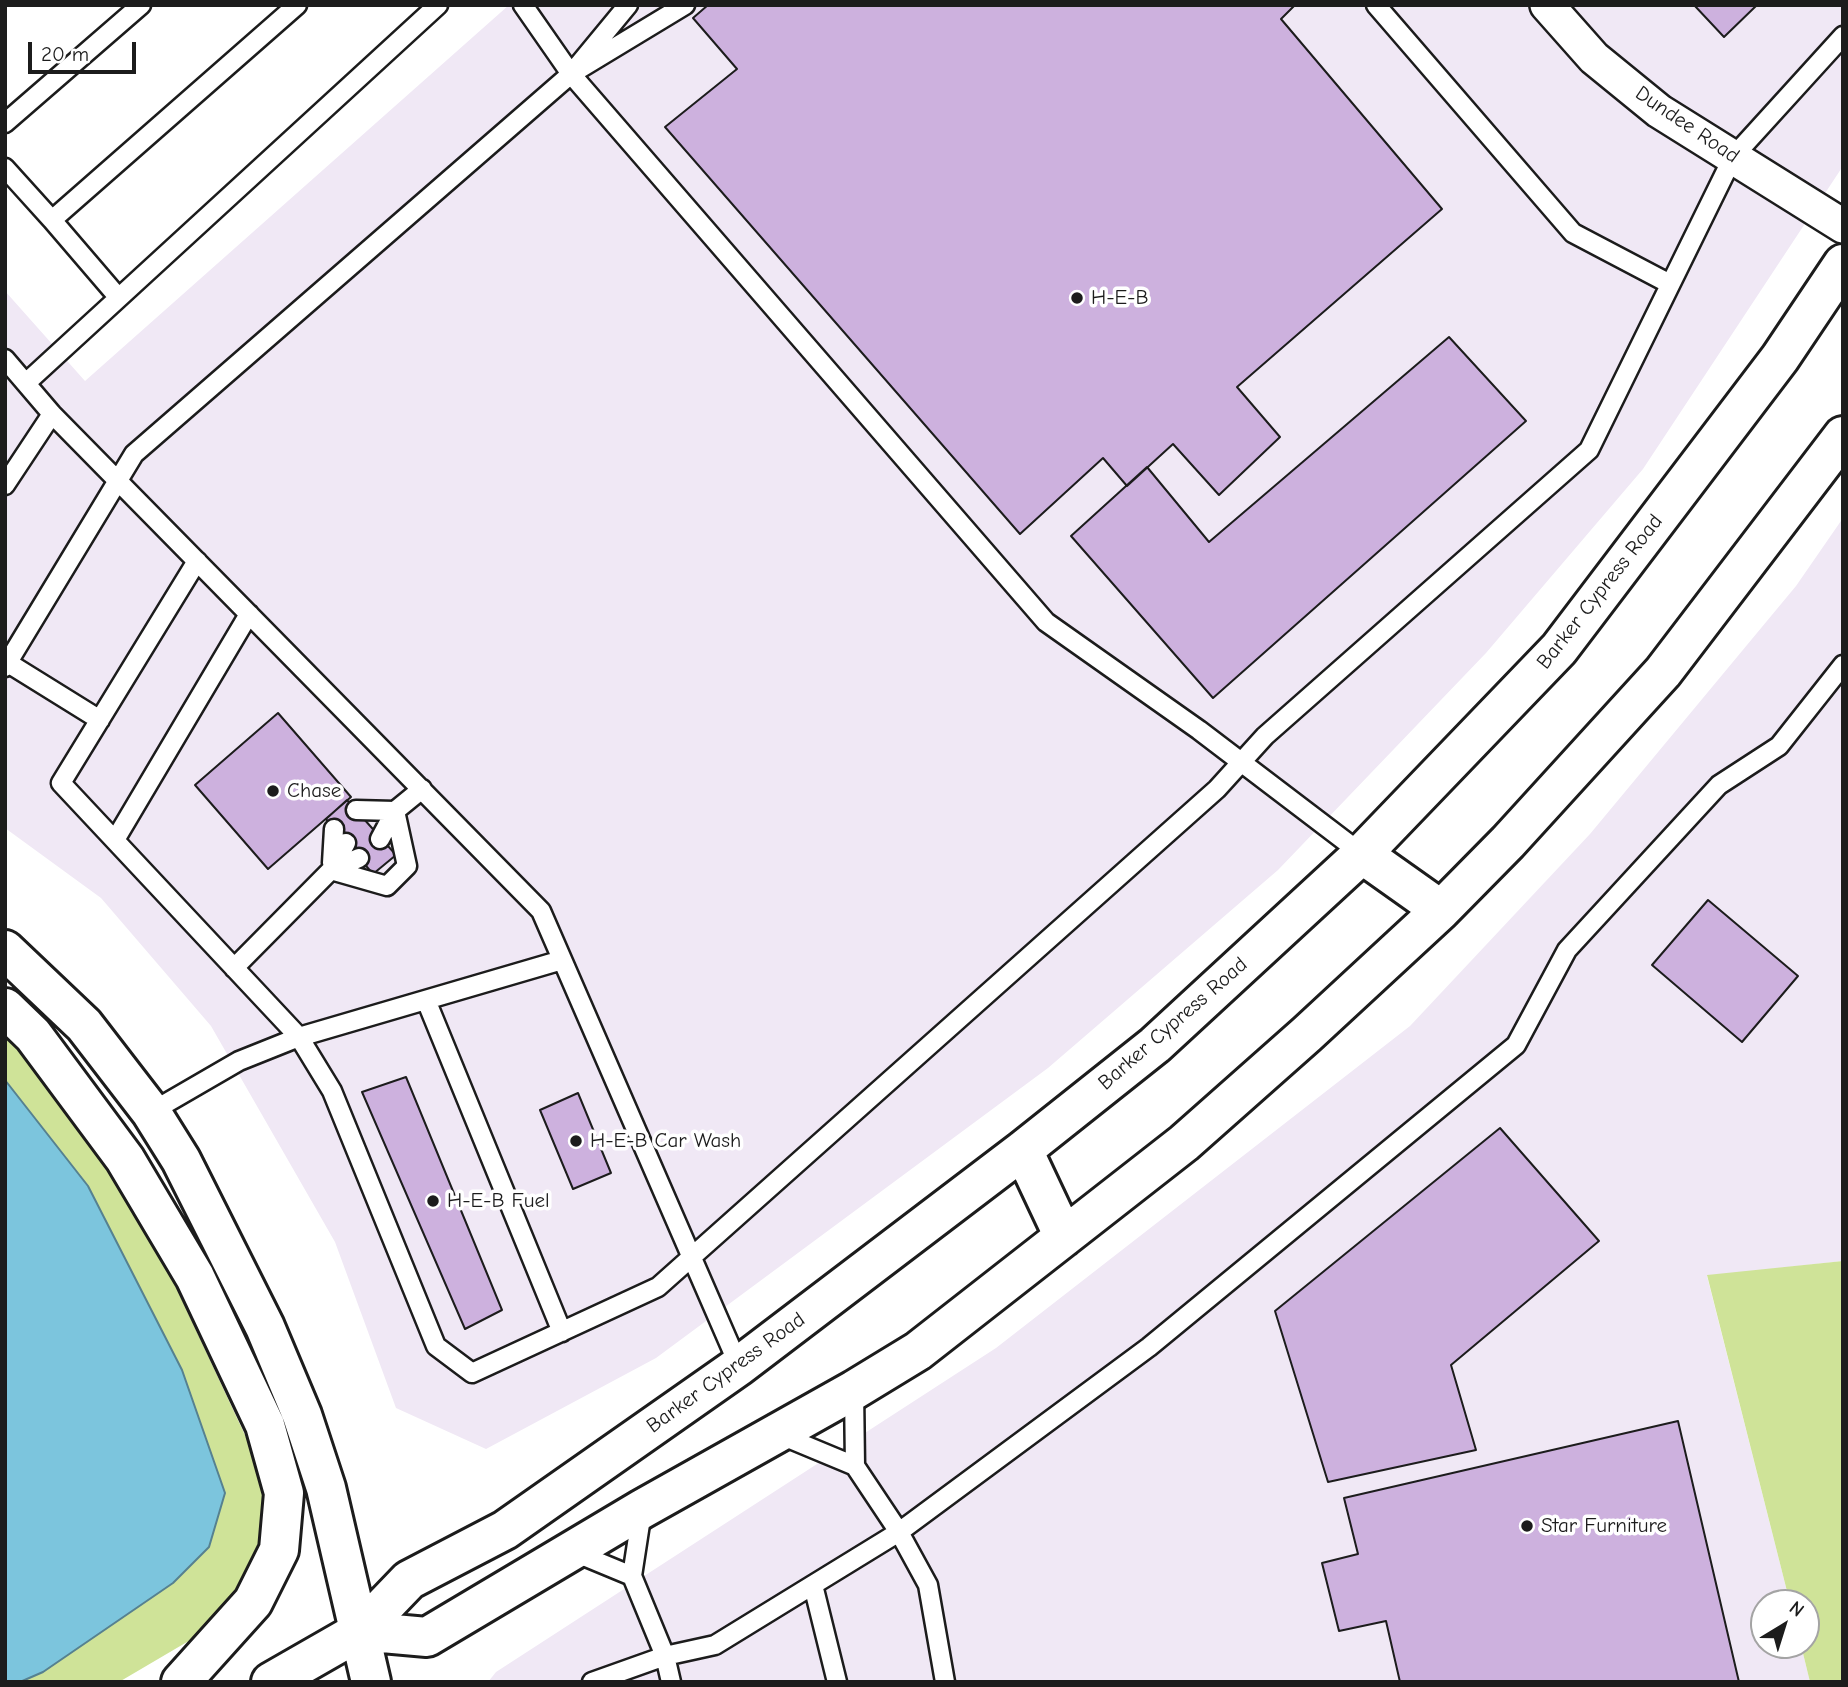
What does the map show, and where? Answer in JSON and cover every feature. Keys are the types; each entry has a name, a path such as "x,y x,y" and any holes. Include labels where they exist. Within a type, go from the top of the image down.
{"main road":[{"name":"Barker Cypress Road","path":"271,1682 360,1631 409,1580 505,1530 739,1366 1023,1150 1155,1045 1362,854 1559,649 1780,358 1843,264"},
{"path":"360,1631 427,1637 642,1509 854,1390 918,1350 1184,1143 1441,910 1508,842 1663,672 1843,436"},
{"path":"1362,854 1441,910"},
{"path":"5,950 84,1025 151,1112 181,1160 229,1255 265,1327 302,1415 326,1488 371,1682"},
{"path":"5,1008 33,1035 125,1159 195,1277 265,1426 284,1493 279,1550 253,1602 181,1682"},
{"path":"1023,1150 1064,1237"}],"street":[{"name":"Dundee Road","path":"1547,5 1594,58 1659,111 1843,226"}],"lane":[{"path":"5,123 141,5"},
{"path":"52,220 297,5"},
{"path":"26,383 438,5"},
{"path":"523,5 571,74 1046,622 1241,762 1362,854"},
{"path":"100,720 6,663 134,454 571,74 628,5"},
{"path":"571,74 685,5"},
{"path":"1376,5 1573,233 1670,284"},
{"path":"197,561 61,783 299,1037 332,1091 436,1346 472,1373 658,1287 1217,789 1265,736 1589,450 1732,157 1843,36"},
{"path":"5,167 118,297"},
{"path":"5,359 52,414 541,911 739,1366"},
{"path":"5,485 52,414"},
{"path":"115,840 249,614"},
{"path":"592,1682 666,1656 715,1645 899,1532 1149,1347 1516,1045 1567,950 1719,785 1779,746 1843,665"},
{"path":"361,817 395,811 422,789"},
{"path":"386,845 395,811"},
{"path":"331,870 387,886 407,866 395,811"},
{"path":"234,968 331,870 340,836"},
{"path":"331,870 364,864"},
{"path":"151,1112 239,1062 299,1037 562,960"},
{"path":"426,1000 562,1332"},
{"path":"854,1390 855,1466 899,1532 928,1585 945,1682"},
{"path":"778,1434 855,1466"},
{"path":"642,1509 632,1576 666,1656 671,1682"},
{"path":"572,1551 632,1576"},
{"path":"813,1585 837,1682"}],"shaded area":[{"path":"509,5 1843,5 1843,166 1643,469 1486,653 1278,870 1048,1068 656,1358 486,1449 396,1408 335,1242 211,1026 101,898 5,828 5,291 85,381"},
{"path":"1843,518 1843,1261 1707,1276 1786,1589 1750,1589 1750,1659 1804,1659 1810,1682 488,1682 496,1672 996,1348 1410,1026 1590,834 1796,586"}],"green space":[{"path":"5,1034 60,1096 122,1183 167,1268 258,1463 265,1514 255,1562 226,1608 204,1632 119,1682 5,1682"},
{"path":"1843,1261 1843,1682 1810,1682 1804,1659 1820,1659 1820,1589 1786,1589 1707,1275"}],"water":[{"path":"5,1080 88,1186 182,1370 225,1493 209,1547 173,1583 43,1672 20,1682 5,1682"}],"building":[{"name":"H-E-B","path":"708,5 1295,5 1281,19 1442,209 1237,387 1280,437 1219,495 1173,444 1127,486 1103,458 1020,534 665,127 737,69 693,18"},
{"path":"1694,5 1757,5 1724,37"},
{"path":"1449,337 1526,421 1213,698 1071,536 1147,467 1209,542"},
{"name":"Chase","path":"278,713 351,797 268,869 195,785"},
{"path":"347,800 396,855 373,874 326,819"},
{"path":"1708,900 1798,976 1742,1042 1652,965"},
{"name":"H-E-B Fuel","path":"406,1077 502,1310 465,1329 362,1092"},
{"name":"H-E-B Car Wash","path":"578,1093 611,1173 573,1189 540,1110"},
{"path":"1500,1128 1599,1241 1451,1365 1476,1450 1328,1482 1275,1311"},
{"name":"Star Furniture","path":"1678,1421 1739,1682 1400,1682 1386,1621 1339,1631 1322,1563 1358,1554 1344,1498"}],"place":[{"name":"H-E-B","path":"1077,298"},
{"name":"Chase","path":"273,791"},
{"name":"H-E-B Car Wash","path":"576,1141"},
{"name":"H-E-B Fuel","path":"433,1201"},
{"name":"Star Furniture","path":"1527,1526"}]}
